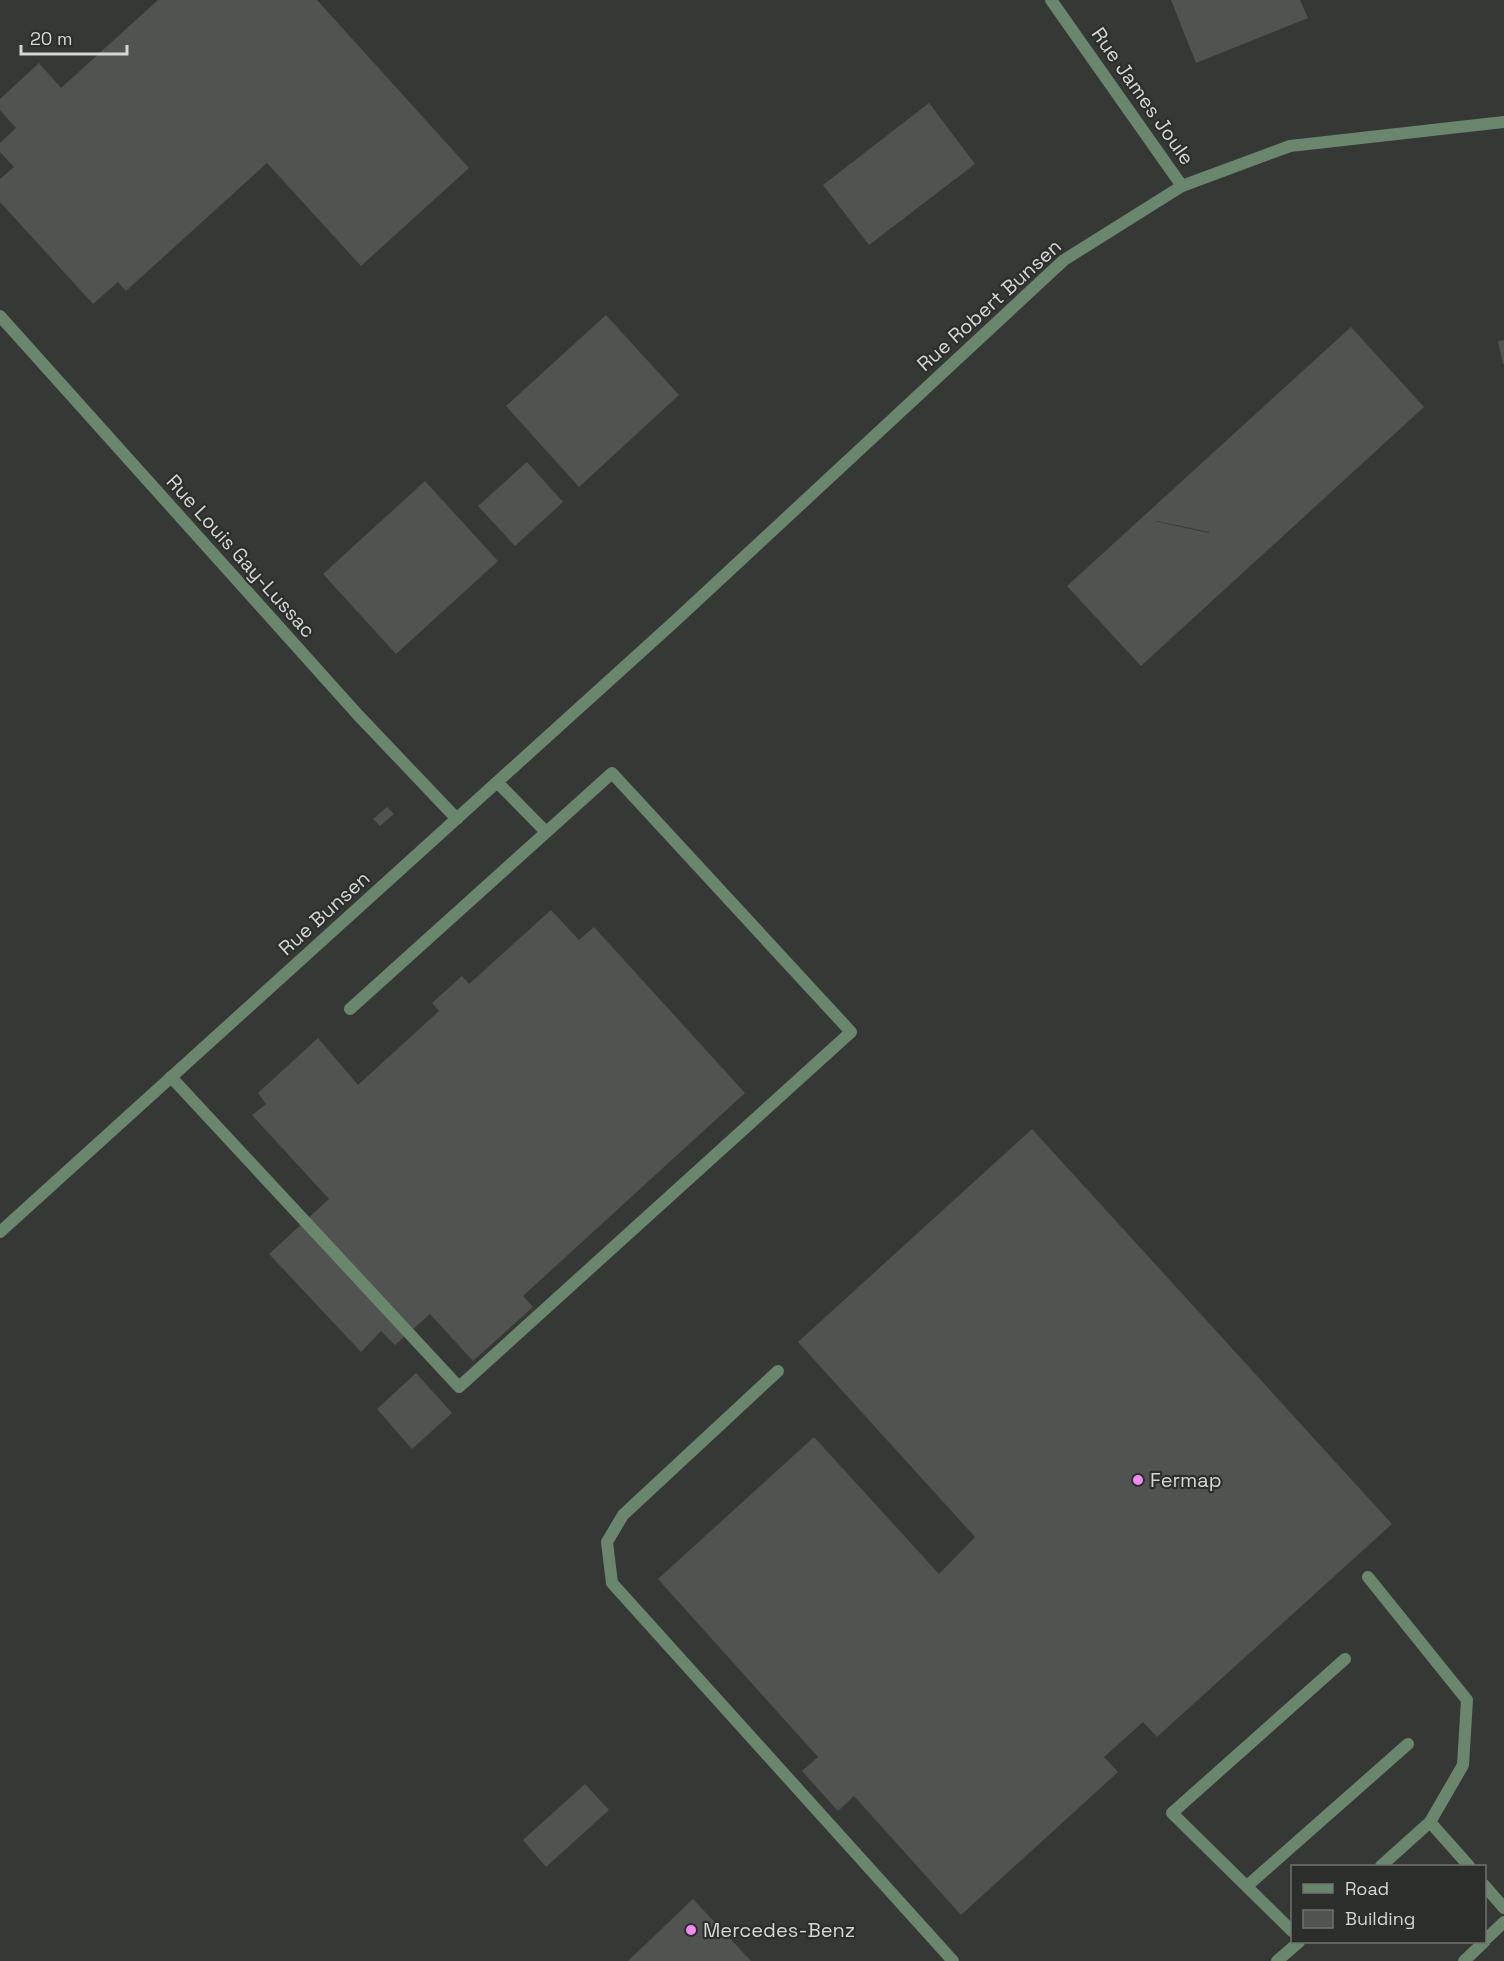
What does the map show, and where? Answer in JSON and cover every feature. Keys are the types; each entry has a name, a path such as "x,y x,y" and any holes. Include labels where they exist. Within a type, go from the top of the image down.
{"street":[{"name":"Rue James Joule","path":"1051,0 1182,186"},
{"name":"Rue Robert Bunsen","path":"674,622 1064,260 1182,186 1290,146 1504,122"},
{"name":"Rue Louis Gay-Lussac","path":"0,316 358,715 457,819"},
{"name":"Rue Bunsen","path":"0,1232 674,622"},
{"path":"171,1077 459,1387 851,1032 612,772 350,1009"},
{"path":"497,782 546,832"},
{"path":"778,1371 623,1515 607,1542 612,1583 954,1961"},
{"path":"1368,1577 1467,1700 1463,1765 1430,1822 1382,1865"},
{"path":"1291,1929 1172,1813 1345,1659"},
{"path":"1247,1886 1408,1744"},
{"path":"1430,1822 1468,1865"},
{"path":"1486,1886 1504,1908"},
{"path":"1486,1939 1504,1922"},
{"path":"1277,1961 1297,1943"},
{"path":"1464,1961 1482,1943"}],"building":[{"path":"158,0 317,0 469,168 361,266 267,163 126,291 118,282 93,304 0,202 0,179 14,167 0,152 0,143 16,128 0,110 0,99 39,63 61,88"},
{"path":"1171,0 1300,0 1308,18 1196,63"},
{"path":"929,103 975,164 869,245 823,185"},
{"path":"606,315 679,395 579,487 506,406"},
{"path":"1351,327 1424,407 1141,666 1067,586","holes":["1154,521 1209,532 1209,533"]},
{"path":"1504,340 1504,364 1503,364 1498,341"},
{"path":"527,462 563,502 515,546 478,506"},
{"path":"425,481 498,561 396,654 323,574"},
{"path":"387,807 394,814 380,826 373,819"},
{"path":"551,910 579,940 594,927 745,1093 523,1296 533,1307 473,1361 430,1314 395,1345 381,1331 361,1352 269,1254 329,1199 252,1115 266,1104 258,1093 318,1038 358,1085 439,1011 432,1003 462,976 469,984"},
{"name":"Fermap","path":"1032,1129 1392,1524 1157,1737 1143,1722 1104,1757 1118,1772 961,1915 854,1796 838,1811 802,1771 818,1757 658,1579 814,1437 939,1574 975,1537 798,1342"},
{"path":"416,1373 452,1413 412,1449 377,1409"},
{"path":"585,1784 609,1810 546,1867 523,1840"},
{"name":"Mercedes-Benz","path":"693,1899 751,1961 628,1961"}],"place":[{"name":"Fermap","path":"1138,1480"},
{"name":"Mercedes-Benz","path":"691,1930"}]}
